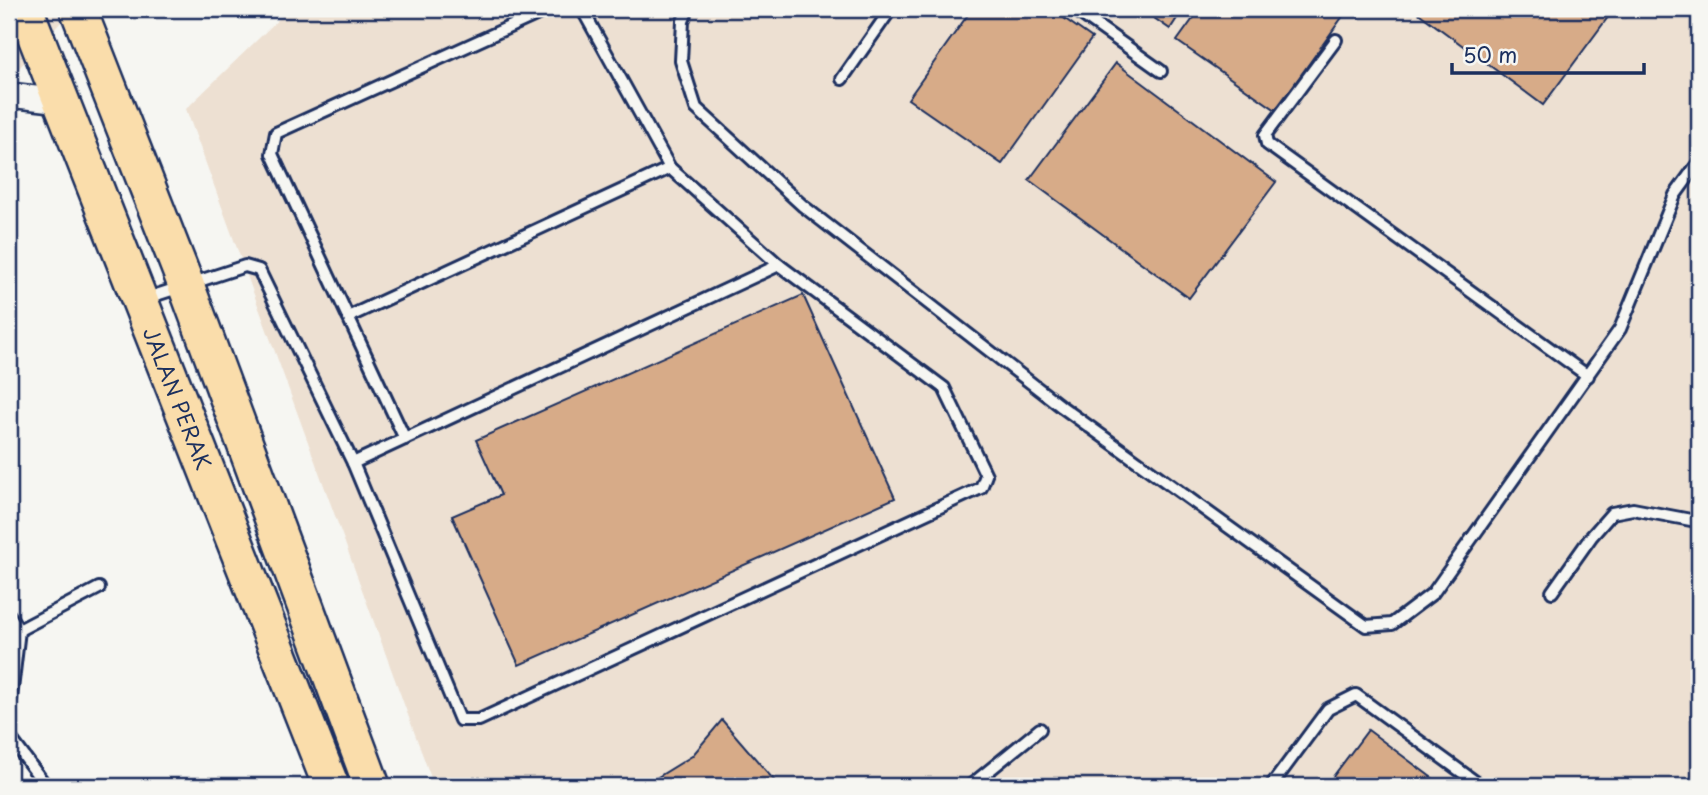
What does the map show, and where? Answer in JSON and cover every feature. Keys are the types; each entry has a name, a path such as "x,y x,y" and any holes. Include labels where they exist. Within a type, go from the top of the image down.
{"main road":[{"path":"78,9 186,285 372,786"},
{"name":"JALAN PERAK","path":"21,18 67,116 331,786"},
{"path":"67,116 81,67 96,56"}],"street":[{"path":"9,95 67,116"}],"lane":[{"path":"405,439 272,154 276,133 549,9"},
{"path":"139,301 245,266 260,270 353,463 460,720 480,720 981,488 986,475 944,388 779,265 670,168 582,9"},
{"path":"688,9 683,21 681,61 696,108 803,206 1062,407 1366,626 1392,624 1433,593 1620,329 1675,195 1699,163"},
{"path":"842,79 891,9"},
{"path":"1074,9 1161,71"},
{"path":"1336,40 1265,135 1267,144 1588,376"},
{"path":"348,317 670,168"},
{"path":"353,463 779,265"},
{"path":"1552,592 1591,537 1612,513 1633,509 1698,521"},
{"path":"19,630 99,588"},
{"path":"9,615 19,630 9,703"},
{"path":"1271,786 1328,709 1356,695 1481,786"},
{"path":"970,786 1040,729"},
{"path":"9,736 46,786"}],"shaded area":[{"path":"9,9 73,9 9,79"},
{"path":"289,9 1699,9 1699,786 434,786 186,109"}],"building":[{"path":"972,9 1051,9 1092,38 1002,164 908,99"},
{"path":"1141,9 1183,9 1170,29"},
{"path":"1200,9 1348,9 1276,110 1177,41"},
{"path":"1413,9 1614,9 1543,105"},
{"path":"1116,63 1276,182 1189,298 1029,180"},
{"path":"803,295 895,498 519,665 452,516 501,495 476,440"},
{"path":"722,720 779,786 654,786 650,782 692,756"},
{"path":"1368,730 1443,786 1326,786"}]}
